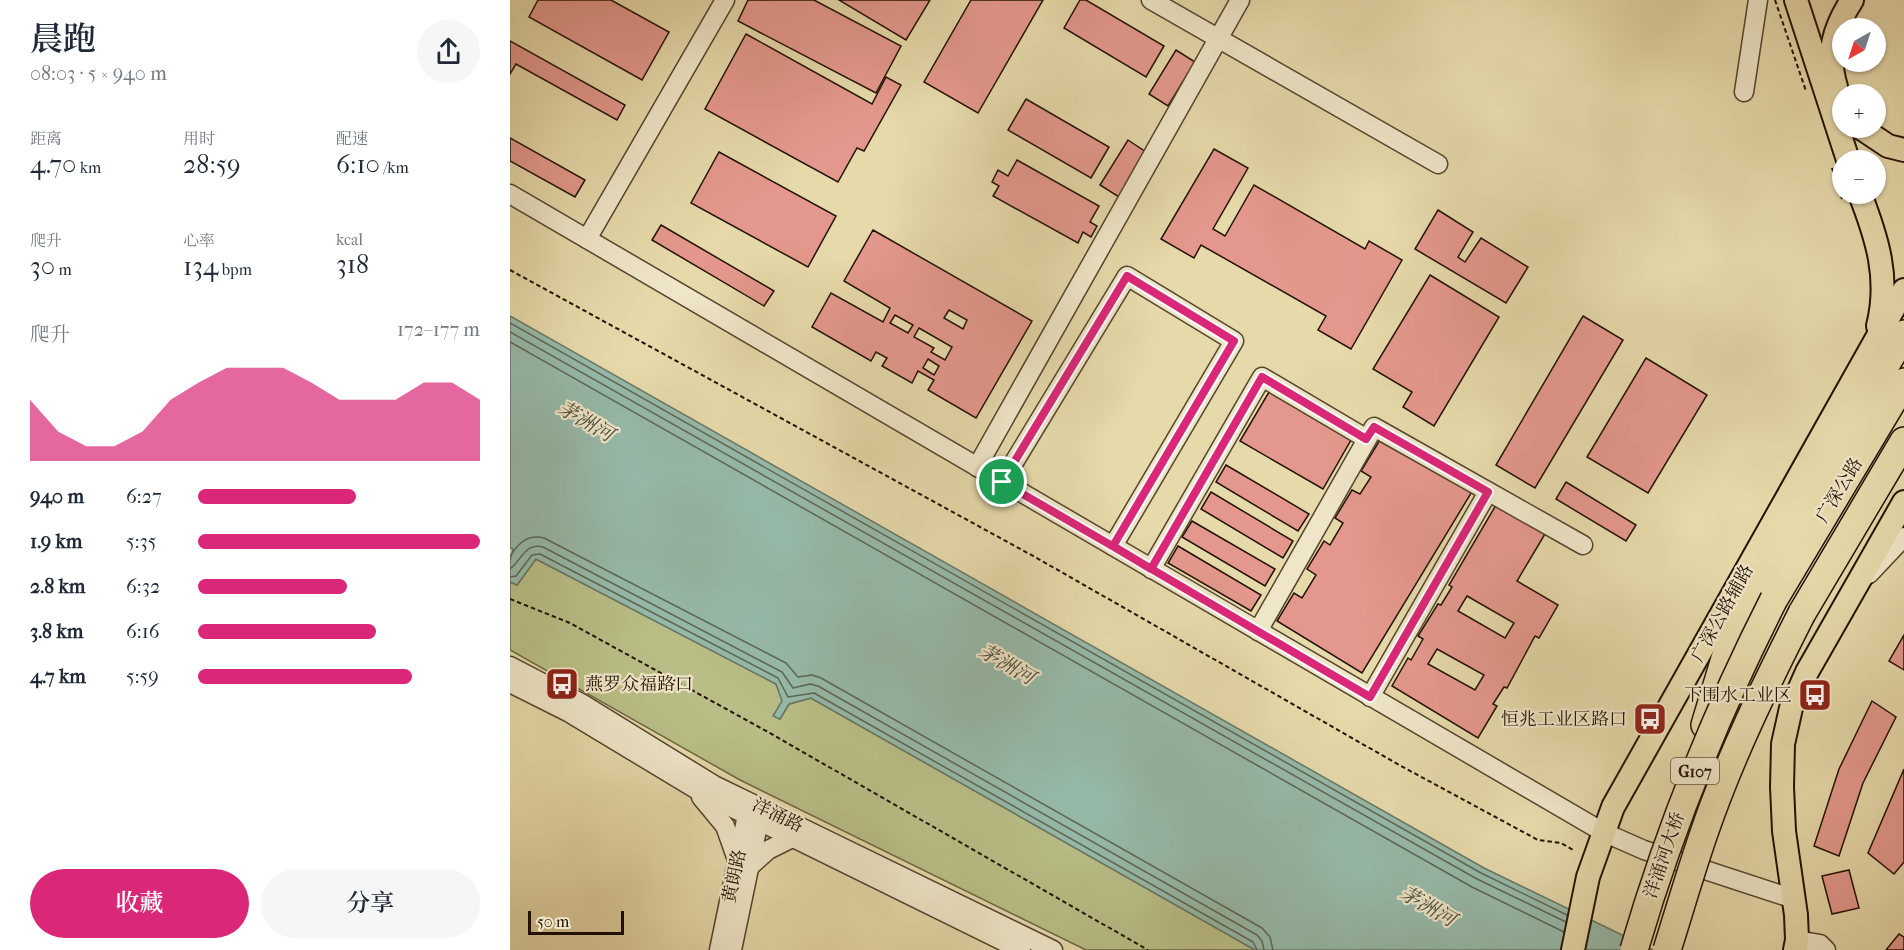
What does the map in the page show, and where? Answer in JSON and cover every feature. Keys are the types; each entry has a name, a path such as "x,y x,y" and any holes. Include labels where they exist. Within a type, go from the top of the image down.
{"highway":[{"path":"1766,590 1904,334"},
{"name":"广深公路","path":"1766,590 1904,382"},
{"name":"广深公路","path":"1802,614 1904,441"},
{"name":"洋涌河大桥","path":"1634,950 1681,807 1734,679 1766,590"},
{"name":"洋涌河大桥","path":"1667,950 1703,835 1730,767 1764,689 1802,614"}],"main road":[{"path":"1796,0 1845,150"},
{"path":"1836,84 1832,74 1833,37 1846,9"},
{"path":"1876,138 1888,146 1904,150"},
{"path":"1864,204 1878,241 1883,290 1878,323 1866,358"},
{"name":"广深公路辅路","path":"1573,950 1588,877 1603,832 1620,796 1904,290"},
{"path":"1796,945 1794,899 1784,831 1783,744 1791,708 1851,593 1904,502"}],"street":[{"path":"587,239 725,0"},
{"path":"1151,0 1438,164"},
{"path":"977,467 1240,0"},
{"path":"1744,92 1758,0"},
{"path":"510,194 1603,832 1644,849 1794,899"},
{"path":"1002,482 1127,276 1234,341 1113,546"},
{"path":"1151,569 1262,377 1366,439"},
{"path":"1258,631 1374,427 1583,545"},
{"path":"1370,697 1488,492"},
{"path":"1851,593 1904,537"},
{"name":"洋涌路","path":"510,666 581,703 794,837 1021,950"},
{"name":"洋涌路","path":"510,682 568,712 686,784 755,812 1053,950"},
{"path":"686,784 707,802 721,819 743,865 772,847 794,837"},
{"name":"黄朗路","path":"719,950 755,812"},
{"name":"黄朗路","path":"732,950 743,865"},
{"path":"1796,945 1820,944 1826,950"}],"path":[{"path":"510,270 1024,551 1401,766 1538,840 1561,843 1575,852"},
{"path":"510,599 570,624 768,732 1148,950"}],"green space":[{"path":"536,559 776,684 783,701 774,716 780,719 789,704 811,698 1255,950 1086,950 740,780 510,650 510,582 517,585"}],"water":[{"name":"茅洲河","path":"510,316 1484,868 1653,950 1255,950 811,698 789,704 780,719 773,716 782,701 776,684 536,559 517,585 510,582 510,561 513,549 510,548"}],"building":[{"path":"538,0 611,0 669,32 642,80 529,17"},
{"path":"748,0 814,0 901,46 876,93 738,21"},
{"path":"839,0 930,0 906,40"},
{"path":"971,0 1043,0 978,113 924,82"},
{"path":"1080,0 1086,0 1164,46 1146,77 1064,28"},
{"path":"746,34 872,104 886,77 901,85 864,151 857,148 838,182 705,109"},
{"path":"510,41 625,105 617,120 516,64 510,74"},
{"path":"1176,50 1195,62 1168,106 1149,94"},
{"path":"1026,99 1109,147 1091,178 1008,130"},
{"path":"510,138 585,180 575,197 510,161"},
{"path":"1128,140 1146,152 1119,197 1100,185"},
{"path":"1214,149 1248,168 1213,229 1225,236 1254,185 1365,249 1369,241 1402,260 1351,349 1318,330 1326,316 1201,245 1194,258 1161,239"},
{"path":"719,152 836,216 808,267 691,203"},
{"path":"1017,160 1099,206 1090,222 1097,226 1091,237 1083,232 1078,243 993,196 999,186 992,182 998,170 1008,176"},
{"path":"1438,210 1473,232 1458,257 1465,262 1481,238 1528,267 1506,303 1415,249"},
{"path":"661,225 774,291 764,306 652,240"},
{"path":"873,230 1032,321 976,418 928,390 934,380 918,371 912,383 882,366 887,358 876,352 871,361 812,327 831,293 883,322 890,308 844,281","holes":["949,310 967,320 963,329 944,318","895,315 913,325 908,333 890,323","919,328 952,347 945,360 931,352 934,348 914,337","928,359 939,366 934,375 923,368"]},
{"path":"1430,275 1499,317 1434,426 1403,407 1412,392 1373,369"},
{"path":"1583,316 1623,340 1535,488 1496,465"},
{"path":"1646,358 1707,395 1648,493 1587,457"},
{"path":"1269,392 1351,440 1323,489 1240,441"},
{"path":"1383,435 1473,490 1362,673 1277,621 1294,593 1302,598 1316,575 1307,569 1324,541 1330,545 1343,523 1335,518 1352,490 1360,494 1371,477 1361,471"},
{"path":"1226,465 1309,514 1298,531 1216,482"},
{"path":"1566,482 1636,525 1626,541 1556,499"},
{"path":"1211,492 1293,541 1283,558 1201,509"},
{"path":"1496,505 1545,534 1517,581 1558,605 1539,638 1535,636 1507,688 1504,687 1493,704 1497,706 1478,738 1392,686 1408,658 1411,660 1423,639 1418,636 1438,604 1441,605 1452,587 1449,585","holes":["1467,596 1514,623 1505,638 1458,611","1437,649 1484,675 1475,690 1428,664"]},
{"path":"1192,521 1275,569 1265,586 1182,537"},
{"path":"1178,546 1261,595 1251,611 1168,563"},
{"path":"1904,635 1904,670 1889,661"},
{"path":"1872,701 1896,717 1863,783 1839,856 1814,846 1839,769"},
{"path":"1904,769 1904,862 1894,874 1868,853"},
{"path":"1849,870 1859,908 1832,914 1822,876"},
{"path":"1899,934 1904,937 1904,950 1886,950"}],"place":[{"name":"燕罗众福路口","path":"562,684"},
{"name":"下围水工业区","path":"1815,695"},
{"name":"恒兆工业区路口","path":"1650,719"}],"route":[{"path":"1127,276 1234,341 1113,546 1151,569 1262,377 1366,439 1374,427 1488,492 1370,697 1002,482 1127,276"}]}
